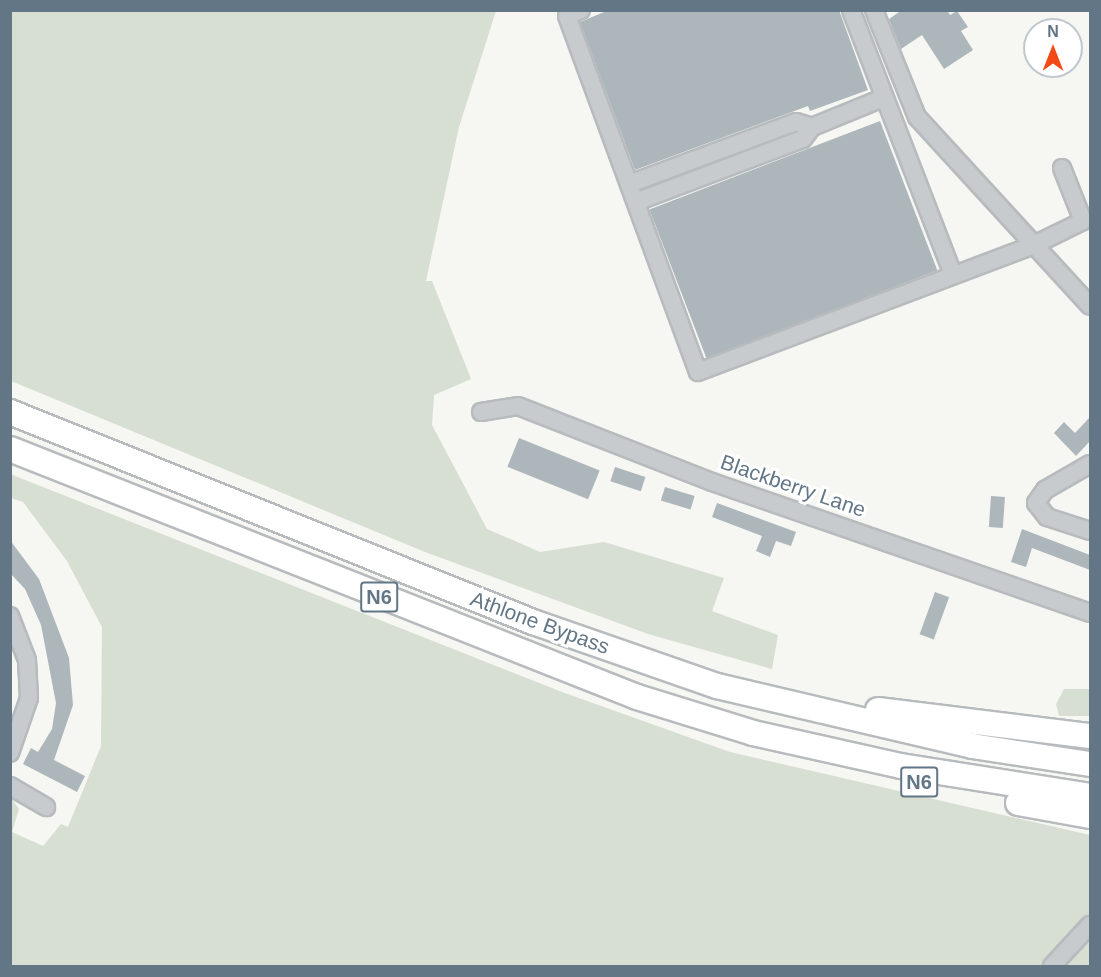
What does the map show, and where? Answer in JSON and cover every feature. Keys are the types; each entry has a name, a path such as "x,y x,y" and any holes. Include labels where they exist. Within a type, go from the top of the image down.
{"highway":[{"name":"Athlone Bypass","path":"10,412 533,622 717,686 836,717 1090,764"},
{"name":"Athlone Bypass","path":"10,449 637,697 753,733 901,766 1090,796"},
{"name":"N6","path":"533,622 771,688 883,711 1090,736"},
{"name":"N6","path":"753,733 819,758 1090,816"}],"street":[{"path":"581,10 567,16 698,372 1036,244 1083,221 1062,168"},
{"path":"851,10 883,98 953,274"},
{"path":"874,10 917,117 1036,244 1090,306"},
{"path":"636,202 803,140 812,127 883,98"},
{"path":"629,184 796,122 812,127"},
{"path":"706,156 712,174"},
{"name":"Blackberry Lane","path":"481,412 518,406 712,482 1090,614"},
{"path":"1090,464 1045,490 1036,503 1047,517 1090,531"},
{"path":"10,616 27,660 29,698 10,753"},
{"path":"10,786 46,807"},
{"path":"1052,966 1090,925"}],"shaded area":[{"path":"10,11 496,11 459,127 426,281 432,281 471,379 434,395 432,425 487,529 540,552 604,542 724,578 712,611 778,635 772,669 648,634 425,552 11,381"},
{"path":"10,474 562,692 730,752 1090,835 1090,919 1041,966 11,966 11,798 19,809 12,832 43,846 61,824 68,827 101,746 102,627 67,561 23,502 11,498"},
{"path":"1064,689 1090,689 1090,716 1059,716 1056,704"},
{"path":"1090,932 1090,966 1063,966 1077,949"}],"building":[{"path":"609,10 839,10 868,90 810,111 808,106 635,170 580,22"},
{"path":"902,10 947,10 950,15 957,11 968,27 961,31 973,50 944,69 922,35 901,49 889,19"},
{"path":"880,121 937,270 707,359 649,210"},
{"path":"1090,417 1090,441 1076,456 1054,433 1064,422 1075,433"},
{"path":"519,438 600,471 588,499 507,467"},
{"path":"615,467 645,477 641,491 610,481"},
{"path":"665,487 695,496 691,509 661,500"},
{"path":"991,496 1005,497 1003,528 989,527"},
{"path":"717,503 796,532 791,546 776,541 770,557 756,551 762,536 712,517"},
{"path":"1022,529 1090,555 1090,570 1032,548 1026,567 1011,562"},
{"path":"10,540 39,579 69,658 73,705 54,760 85,776 77,792 23,764 31,748 38,752 52,729 56,703 41,625 25,589 10,573"},
{"path":"935,592 949,597 934,639 920,634"}]}
